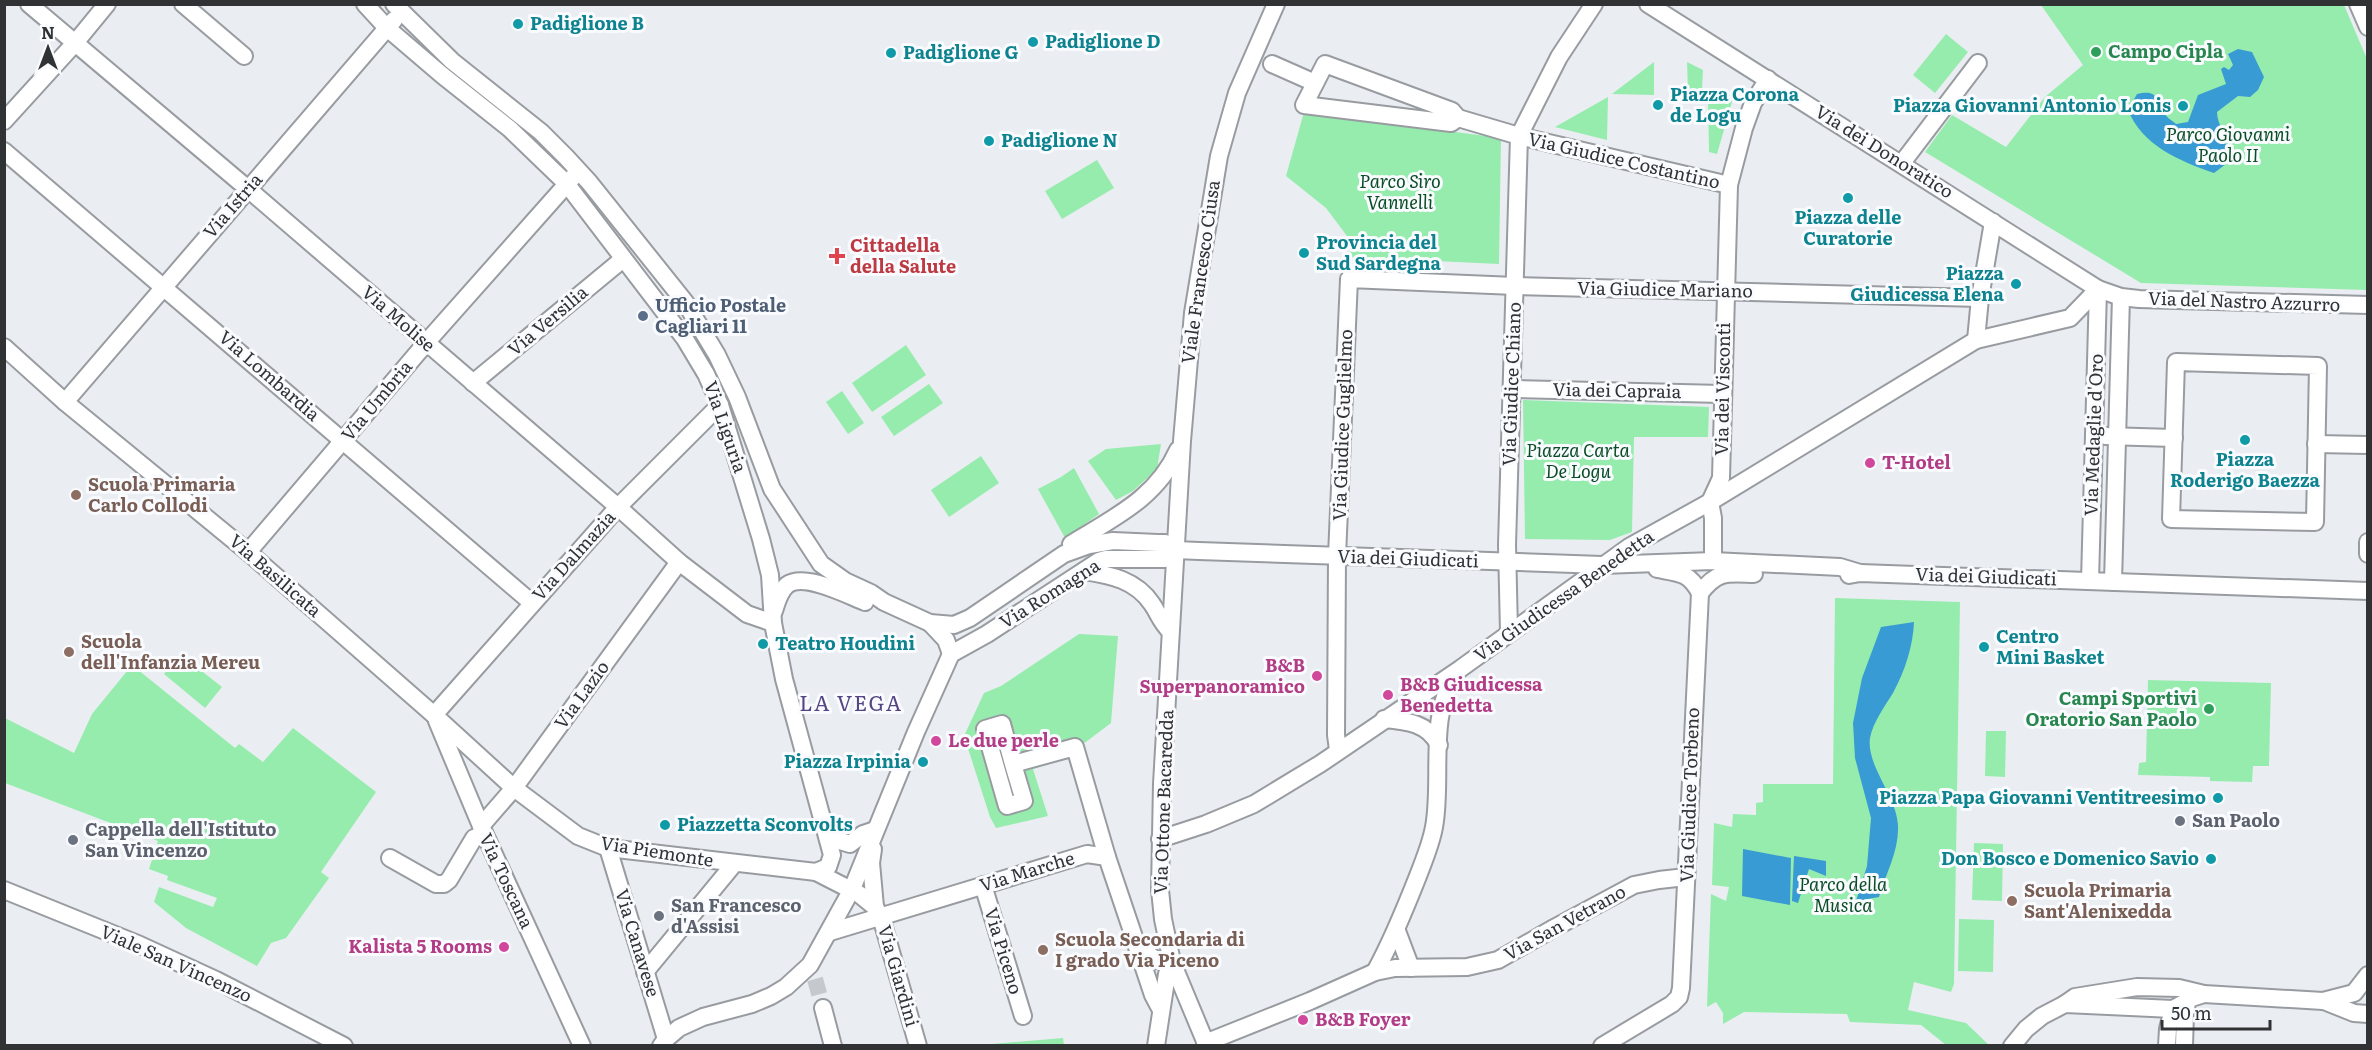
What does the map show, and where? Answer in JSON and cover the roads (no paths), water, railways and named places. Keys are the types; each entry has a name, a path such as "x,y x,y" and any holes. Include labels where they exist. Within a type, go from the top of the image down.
{"street":[{"name":"Via Molise","path":"29,4 248,189 679,562 747,614 773,619"},
{"path":"4,121 107,4"},
{"name":"Via Liguria","path":"365,4 387,28 510,129 566,183 685,339 706,374 720,405 770,575 773,619 784,679 832,855 822,869"},
{"name":"Viale Francesco Ciusa","path":"1176,550 1182,441 1193,313 1219,156 1238,93 1276,4"},
{"path":"1519,136 1559,57 1594,4"},
{"name":"Via dei Donoratico","path":"1648,4 2098,289 2121,297"},
{"path":"2358,4 2367,27"},
{"path":"190,7 244,56"},
{"name":"Via Liguria","path":"397,8 452,61 541,132 579,171 700,323 737,397 772,489 821,564 844,581 871,593 884,602"},
{"name":"Via Istria","path":"65,402 387,28 397,8"},
{"path":"1902,164 1978,63"},
{"path":"1272,64 1315,82"},
{"path":"1324,64 1452,111 1458,118 1451,123 1304,105 1324,64"},
{"name":"Via dei Visconti","path":"1713,561 1713,518 1710,502 1721,478 1729,185 1753,103 1768,79"},
{"name":"Via Giudice Costantino","path":"1458,118 1519,136 1729,185"},
{"name":"Via Giudice Chiano","path":"1509,632 1507,562 1519,136"},
{"name":"Via Lombardia","path":"4,151 532,603"},
{"name":"Via Umbria","path":"248,552 426,344 579,171"},
{"path":"1976,340 1980,298 1993,222"},
{"name":"Via Versilia","path":"473,383 623,259"},
{"name":"Via Giudice Mariano","path":"1349,279 1515,286 1980,298"},
{"name":"Via Giudice Guglielmo","path":"1338,750 1336,735 1337,556 1349,279"},
{"path":"2070,318 2098,289"},
{"name":"Via Medaglie d'Oro","path":"2090,581 2098,289"},
{"name":"Via Medaglie d'Oro","path":"2113,582 2121,297"},
{"name":"Via del Nastro Azzurro","path":"2121,297 2367,305"},
{"name":"Via Giudicessa Benedetta","path":"1160,839 1206,824 1254,804 1460,669 1635,543 1710,502 1976,340 2070,318 2097,323"},
{"name":"Via Basilicata","path":"4,347 65,402 248,552 435,715"},
{"path":"2176,362 2318,366 2316,444 2315,522 2171,519 2176,362"},
{"name":"Via dei Capraia","path":"1512,389 1722,394"},
{"name":"Via Dalmazia","path":"435,715 618,507 720,405"},
{"path":"2094,436 2174,438"},
{"path":"1064,554 1068,546 1114,519 1157,485 1171,466 1182,441"},
{"path":"2316,444 2367,445"},
{"path":"2092,497 2115,498"},
{"name":"Via Romagna","path":"930,622 954,625 970,618 1064,554 1089,545 1113,541 1165,543 1176,550 1165,559 1106,559 951,654"},
{"path":"2367,542 2367,554"},
{"name":"Via dei Giudicati","path":"1176,550 1639,566 1687,576 1693,580 1700,593 1712,579 1725,574 1838,577 1860,573 2113,582"},
{"name":"Via Ottone Bacaredda","path":"1176,550 1160,839 1161,900 1172,962 1206,1044"},
{"name":"Via dei Giudicati","path":"1639,566 1659,562 1713,561 1840,567 1860,573"},
{"name":"Via Lazio","path":"390,858 436,884 444,884 449,880 474,838 483,830 679,562"},
{"path":"1084,571 1103,574 1135,586 1145,594 1155,608 1160,622 1170,631"},
{"path":"663,1042 679,1028 703,1017 752,1004 771,996 812,972 852,889 893,787 951,654 946,640 930,622 884,602 865,602 810,581 796,580 787,585 780,594 773,619"},
{"path":"2113,582 2367,591"},
{"name":"Via Giudice Torbeno","path":"1602,1046 1660,1013 1679,998 1683,972 1700,593"},
{"path":"1375,972 1397,931 1433,832 1440,717 1446,692 1460,669"},
{"name":"Via Piemonte","path":"435,715 514,788 578,836 608,848 734,864 822,869 883,912"},
{"name":"Via Toscana","path":"435,715 483,830 582,1046"},
{"path":"1384,719 1404,721 1425,728 1434,735 1439,745"},
{"path":"1014,765 1075,747 1107,857 1153,995 1161,1010"},
{"path":"824,827 837,840 850,844 863,834 875,830"},
{"name":"Via Giardini","path":"875,830 871,863 918,1046"},
{"name":"Via Canavese","path":"608,848 663,1042"},
{"name":"Via Marche","path":"830,932 883,912 1087,854 1107,857"},
{"path":"645,972 734,864"},
{"name":"Via San Vetrano","path":"1206,1044 1375,972 1395,968 1467,967 1498,960 1634,885 1686,877"},
{"name":"Via Piceno","path":"983,885 1023,1016"},
{"name":"Viale San Vincenzo","path":"4,890 169,958 269,1006 344,1046"},
{"path":"1397,931 1412,968"},
{"path":"1137,946 1156,960 1172,962 1167,974 1155,1046"},
{"path":"2012,1046 2026,1029 2042,1016 2075,997 2126,988 2179,988 2196,997 2323,1000 2354,993 2367,975"},
{"path":"2065,1004 2173,1009 2196,997"},
{"path":"2184,1046 2185,1012 2196,997"},
{"path":"2323,1000 2354,1013 2367,1014"},
{"path":"823,1008 833,1046"},
{"path":"2167,1046 2173,1009"}],"water":[{"path":"2238,49 2252,52 2264,77 2258,90 2250,97 2238,96 2217,112 2226,149 2231,153 2226,164 2214,173 2175,157 2142,133 2128,110 2137,94 2150,93 2156,97 2166,115 2176,124 2188,122 2198,95 2226,84 2221,69 2224,67 2229,70 2233,65 2228,54"},
{"path":"1914,622 1905,667 1893,693 1876,720 1870,738 1873,759 1893,804 1898,835 1879,897 1856,901 1867,866 1871,818 1855,758 1853,723 1862,678 1881,627"},
{"path":"1743,849 1791,858 1790,905 1742,896"},
{"path":"1794,856 1826,861 1826,876 1809,869 1798,903 1792,901"}],"tunnel":[{"path":"815,979 823,1008"}],"place":[{"name":"Padiglione B","path":"518,24"},
{"name":"Padiglione D","path":"1033,42"},
{"name":"Campo Cipla","path":"2096,52"},
{"name":"Padiglione G","path":"891,53"},
{"name":"Piazza Corona de Logu","path":"1658,105"},
{"name":"Piazza Giovanni Antonio Lonis","path":"2183,106"},
{"name":"Padiglione N","path":"989,141"},
{"name":"Piazza delle Curatorie","path":"1848,198"},
{"name":"Provincia del Sud Sardegna","path":"1304,253"},
{"name":"Cittadella della Salute","path":"837,256"},
{"name":"Piazza Giudicessa Elena","path":"2016,284"},
{"name":"Ufficio Postale Cagliari 11","path":"643,316"},
{"name":"Piazza Roderigo Baezza","path":"2245,440"},
{"name":"T-Hotel","path":"1870,463"},
{"name":"Scuola Primaria Carlo Collodi","path":"76,495"},
{"name":"Teatro Houdini","path":"763,644"},
{"name":"Centro Mini Basket","path":"1984,647"},
{"name":"Scuola dell'Infanzia Mereu","path":"69,652"},
{"name":"B&B Superpanoramico","path":"1317,676"},
{"name":"B&B Giudicessa Benedetta","path":"1388,695"},
{"name":"Campi Sportivi Oratorio San Paolo","path":"2209,709"},
{"name":"Le due perle","path":"936,741"},
{"name":"Piazza Irpinia","path":"923,762"},
{"name":"Piazza Papa Giovanni Ventitreesimo","path":"2218,798"},
{"name":"San Paolo","path":"2180,821"},
{"name":"Piazzetta Sconvolts","path":"665,825"},
{"name":"Cappella dell'Istituto San Vincenzo","path":"73,840"},
{"name":"Don Bosco e Domenico Savio","path":"2211,859"},
{"name":"Scuola Primaria Sant'Alenixedda","path":"2012,901"},
{"name":"San Francesco d'Assisi","path":"659,916"},
{"name":"Kalista 5 Rooms","path":"504,947"},
{"name":"Scuola Secondaria di I grado Via Piceno","path":"1043,950"},
{"name":"B&B Foyer","path":"1303,1020"}],"district":[{"name":"LA VEGA","path":"851,704"}],"park label":[{"name":"Parco Giovanni Paolo II","path":"2228,145"},
{"name":"Parco Siro Vannelli","path":"1400,192"},
{"name":"Piazza Carta De Logu","path":"1578,461"},
{"name":"Parco della Musica","path":"1843,895"}]}
